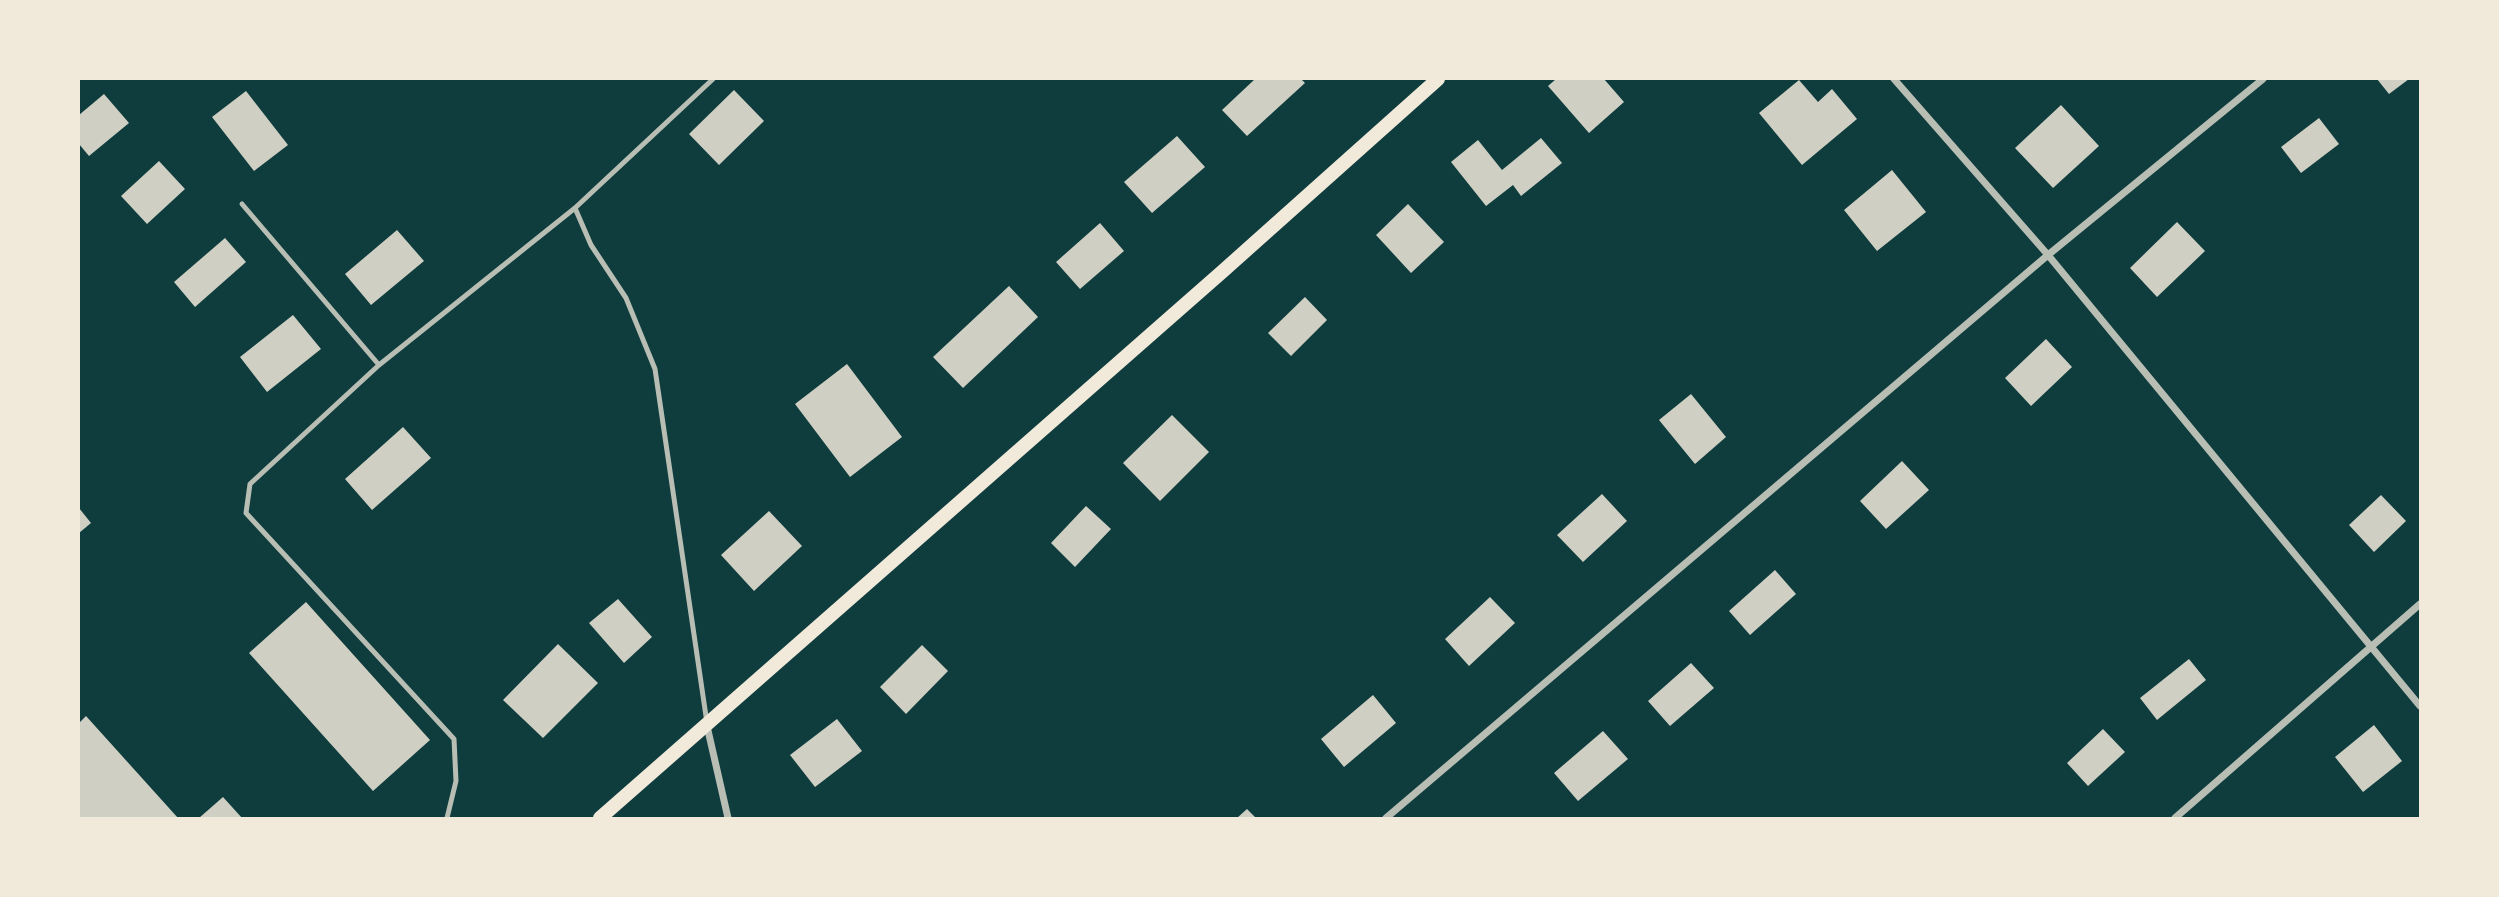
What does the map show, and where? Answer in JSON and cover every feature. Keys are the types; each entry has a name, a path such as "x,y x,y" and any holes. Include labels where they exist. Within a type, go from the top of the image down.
{"main road":[{"path":"600,818 1438,79"}],"street":[{"path":"1894,79 2048,255 2420,706"},
{"path":"1386,818 2048,255 2263,79"},
{"path":"2175,818 2420,604"},
{"path":"707,726 728,818"}],"lane":[{"path":"447,818 456,781 454,739 246,513 250,484 379,365 575,208 713,79"},
{"path":"242,204 379,365"},
{"path":"575,208 591,245 626,298 655,369 707,726"}],"building":[{"path":"1255,79 1301,79 1305,83 1247,136 1222,110"},
{"path":"1556,79 1604,79 1624,102 1589,133 1548,86"},
{"path":"2377,79 2409,79 2389,94"},
{"path":"1799,80 1818,102 1832,89 1857,119 1802,165 1759,113"},
{"path":"734,90 764,121 719,165 689,134"},
{"path":"246,91 288,145 254,171 212,117"},
{"path":"104,94 129,123 89,156 79,144 79,115"},
{"path":"2061,105 2099,146 2053,188 2015,148"},
{"path":"2319,118 2339,144 2301,173 2281,147"},
{"path":"1177,136 1205,167 1152,213 1124,182"},
{"path":"1541,138 1562,163 1521,196 1513,185 1486,206 1451,162 1478,140 1502,170"},
{"path":"159,161 185,189 147,224 121,196"},
{"path":"1892,170 1926,212 1877,251 1844,210"},
{"path":"1408,204 1444,242 1411,273 1376,235"},
{"path":"2177,222 2205,251 2157,297 2130,268"},
{"path":"1100,223 1124,251 1080,289 1056,262"},
{"path":"397,230 424,261 371,305 345,274"},
{"path":"225,238 246,262 195,307 174,282"},
{"path":"1009,286 1038,317 963,388 933,357"},
{"path":"1305,297 1327,320 1291,356 1268,333"},
{"path":"293,315 321,349 267,392 240,357"},
{"path":"2046,339 2072,367 2031,406 2005,378"},
{"path":"847,364 902,437 850,477 795,404"},
{"path":"1691,394 1726,437 1695,464 1659,420"},
{"path":"1172,415 1209,452 1160,501 1123,463"},
{"path":"403,427 431,458 372,510 345,479"},
{"path":"1902,461 1929,490 1886,529 1860,501"},
{"path":"1602,494 1627,521 1583,562 1557,535"},
{"path":"2381,495 2406,521 2374,552 2349,525"},
{"path":"1086,506 1111,529 1075,567 1051,543"},
{"path":"79,508 91,523 79,533"},
{"path":"769,511 802,546 754,591 721,555"},
{"path":"1775,570 1796,594 1750,635 1729,611"},
{"path":"1490,597 1515,623 1469,666 1445,639"},
{"path":"618,599 652,637 624,663 589,623"},
{"path":"306,602 430,740 373,791 249,653"},
{"path":"558,644 598,683 543,738 503,700"},
{"path":"922,645 948,671 906,714 880,687"},
{"path":"2189,659 2206,680 2157,720 2140,698"},
{"path":"1691,663 1714,688 1670,726 1648,701"},
{"path":"1373,695 1396,723 1344,767 1321,739"},
{"path":"86,716 178,818 79,818 79,723"},
{"path":"837,719 862,751 815,787 790,755"},
{"path":"2374,725 2402,761 2363,792 2335,757"},
{"path":"2103,729 2125,752 2088,786 2067,763"},
{"path":"1603,731 1628,759 1578,801 1554,773"},
{"path":"223,797 242,818 199,818"},
{"path":"1247,809 1256,818 1237,818"}]}
